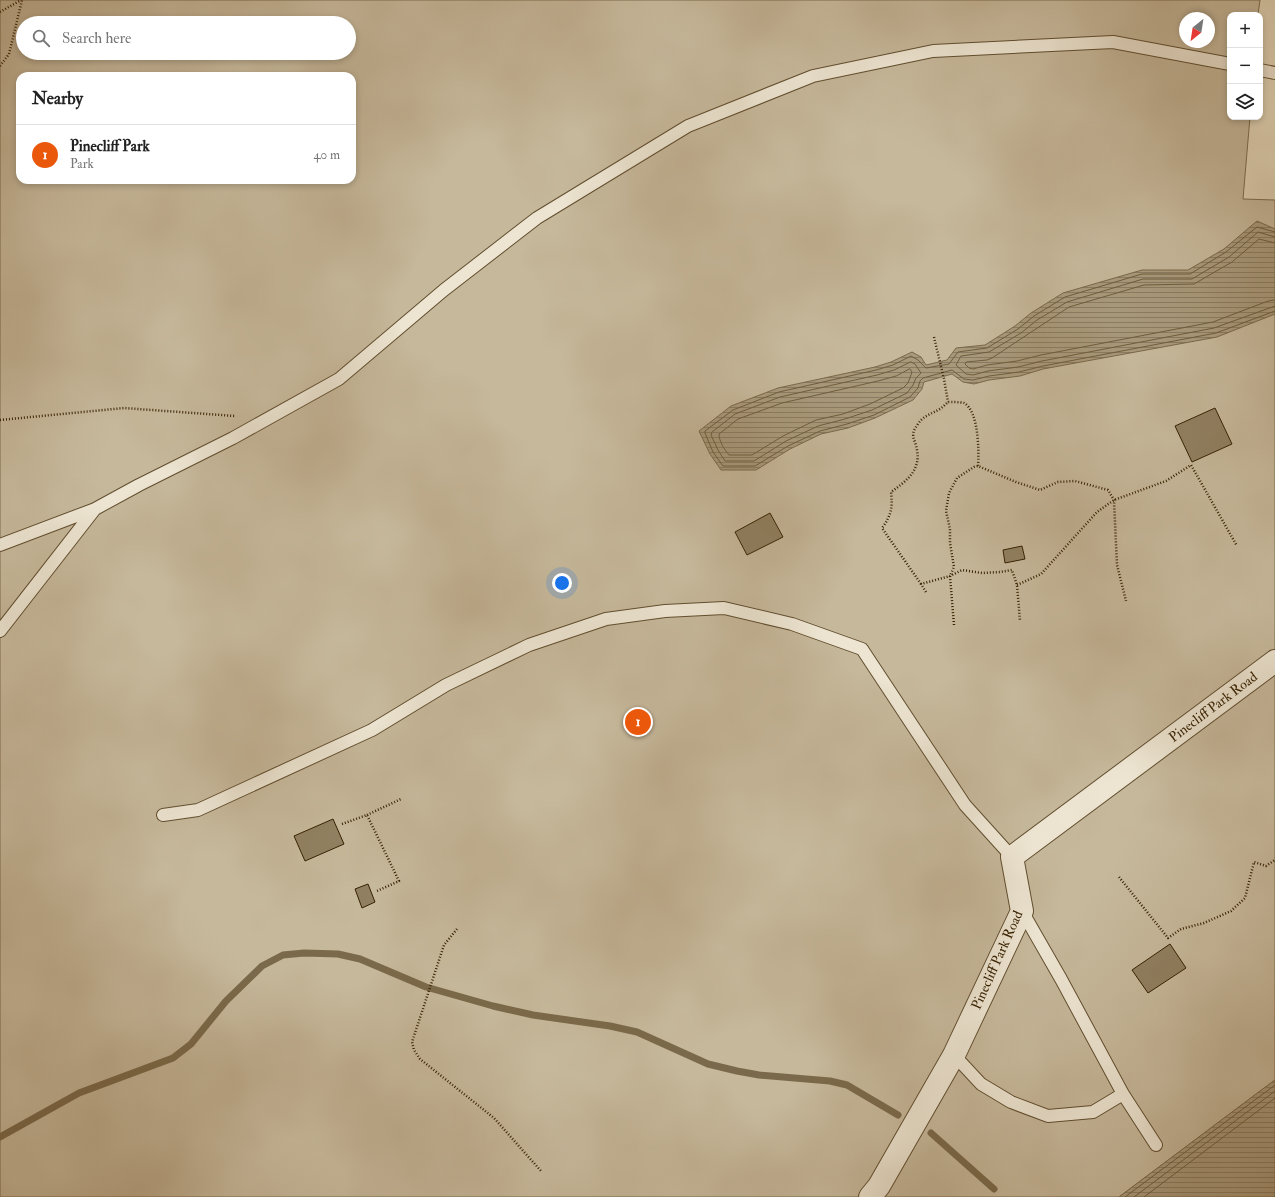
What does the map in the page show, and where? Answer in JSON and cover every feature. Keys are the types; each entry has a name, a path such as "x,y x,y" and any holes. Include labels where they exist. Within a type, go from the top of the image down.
{"street":[{"name":"Pinecliff Park Road","path":"870,1197 878,1186 954,1055 1022,911 1012,857 1275,661"}],"lane":[{"path":"0,545 95,509 139,485 233,438 339,379 444,290 537,218 688,126 813,76 933,51 1113,42 1227,63"},
{"path":"1263,71 1275,73"},
{"path":"0,631 95,509"},
{"path":"163,815 198,810 372,730 446,685 529,645 606,619 665,611 724,608 792,624 862,649 965,805 1012,857"},
{"path":"1022,911 1061,979 1123,1094 1156,1145"},
{"path":"954,1055 981,1084 1011,1102 1048,1116 1093,1112 1123,1094"}],"path":[{"path":"0,12 22,0"},
{"path":"18,16 22,0"},
{"path":"0,66 8,54 16,23"},
{"path":"934,337 948,402"},
{"path":"926,592 882,528 889,519 891,513 891,492 909,478 915,469 917,450 913,439 914,431 918,423 926,415 939,410 948,402 963,403 970,409 978,437 978,466"},
{"path":"0,420 124,408 267,419"},
{"path":"1017,585 1041,574 1097,512 1114,500 1166,481 1191,465 1237,546"},
{"path":"954,624 950,576 954,567 950,543 950,529 946,510 949,493 957,478 978,466 990,472 1040,490 1058,482 1075,481 1108,490 1114,500 1117,565 1126,601"},
{"path":"921,584 950,576 962,570 988,572 1012,570 1017,585 1020,621"},
{"path":"342,824 368,815 401,799"},
{"path":"368,815 399,881 377,891"},
{"path":"1119,877 1168,938 1181,929 1204,923 1231,911 1245,898 1254,862 1266,866 1275,860"},
{"path":"457,929 444,945 412,1042 414,1050 420,1059 494,1118 541,1172"}],"shaded area":[{"path":"0,0 1260,0 1258,12 1227,12 1227,120 1250,120 1243,199 1275,200 1275,1080 1119,1197 0,1197"}],"water":[{"path":"1257,221 1275,229 1275,314 1217,337 1043,369 1020,376 989,380 974,384 963,382 952,374 924,382 922,389 913,400 875,418 848,428 821,434 790,449 756,470 721,470 710,454 699,431 731,406 778,388 875,367 891,362 912,352 921,357 926,365 947,360 956,348 985,345 1063,293 1142,270 1188,270 1224,249"},
{"path":"1275,1080 1275,1197 1119,1197 1256,1094"}],"building":[{"path":"1215,408 1232,444 1192,462 1175,426"},
{"path":"770,513 783,537 747,555 735,532"},
{"path":"1022,546 1025,559 1005,563 1003,550"},
{"path":"333,819 344,844 305,861 294,836"},
{"path":"368,884 375,902 362,908 355,889"},
{"path":"1170,944 1186,968 1148,993 1132,970"}],"waterway":[{"path":"0,1137 79,1093 173,1058 191,1044 226,1001 262,966 283,955 304,953 338,954 360,959 426,987 493,1006 533,1015 610,1026 637,1032 708,1064 759,1075 830,1081 847,1085 898,1115"},
{"path":"931,1133 994,1189"}],"place":[{"name":"Pinecliff Park","path":"638,722"}]}
